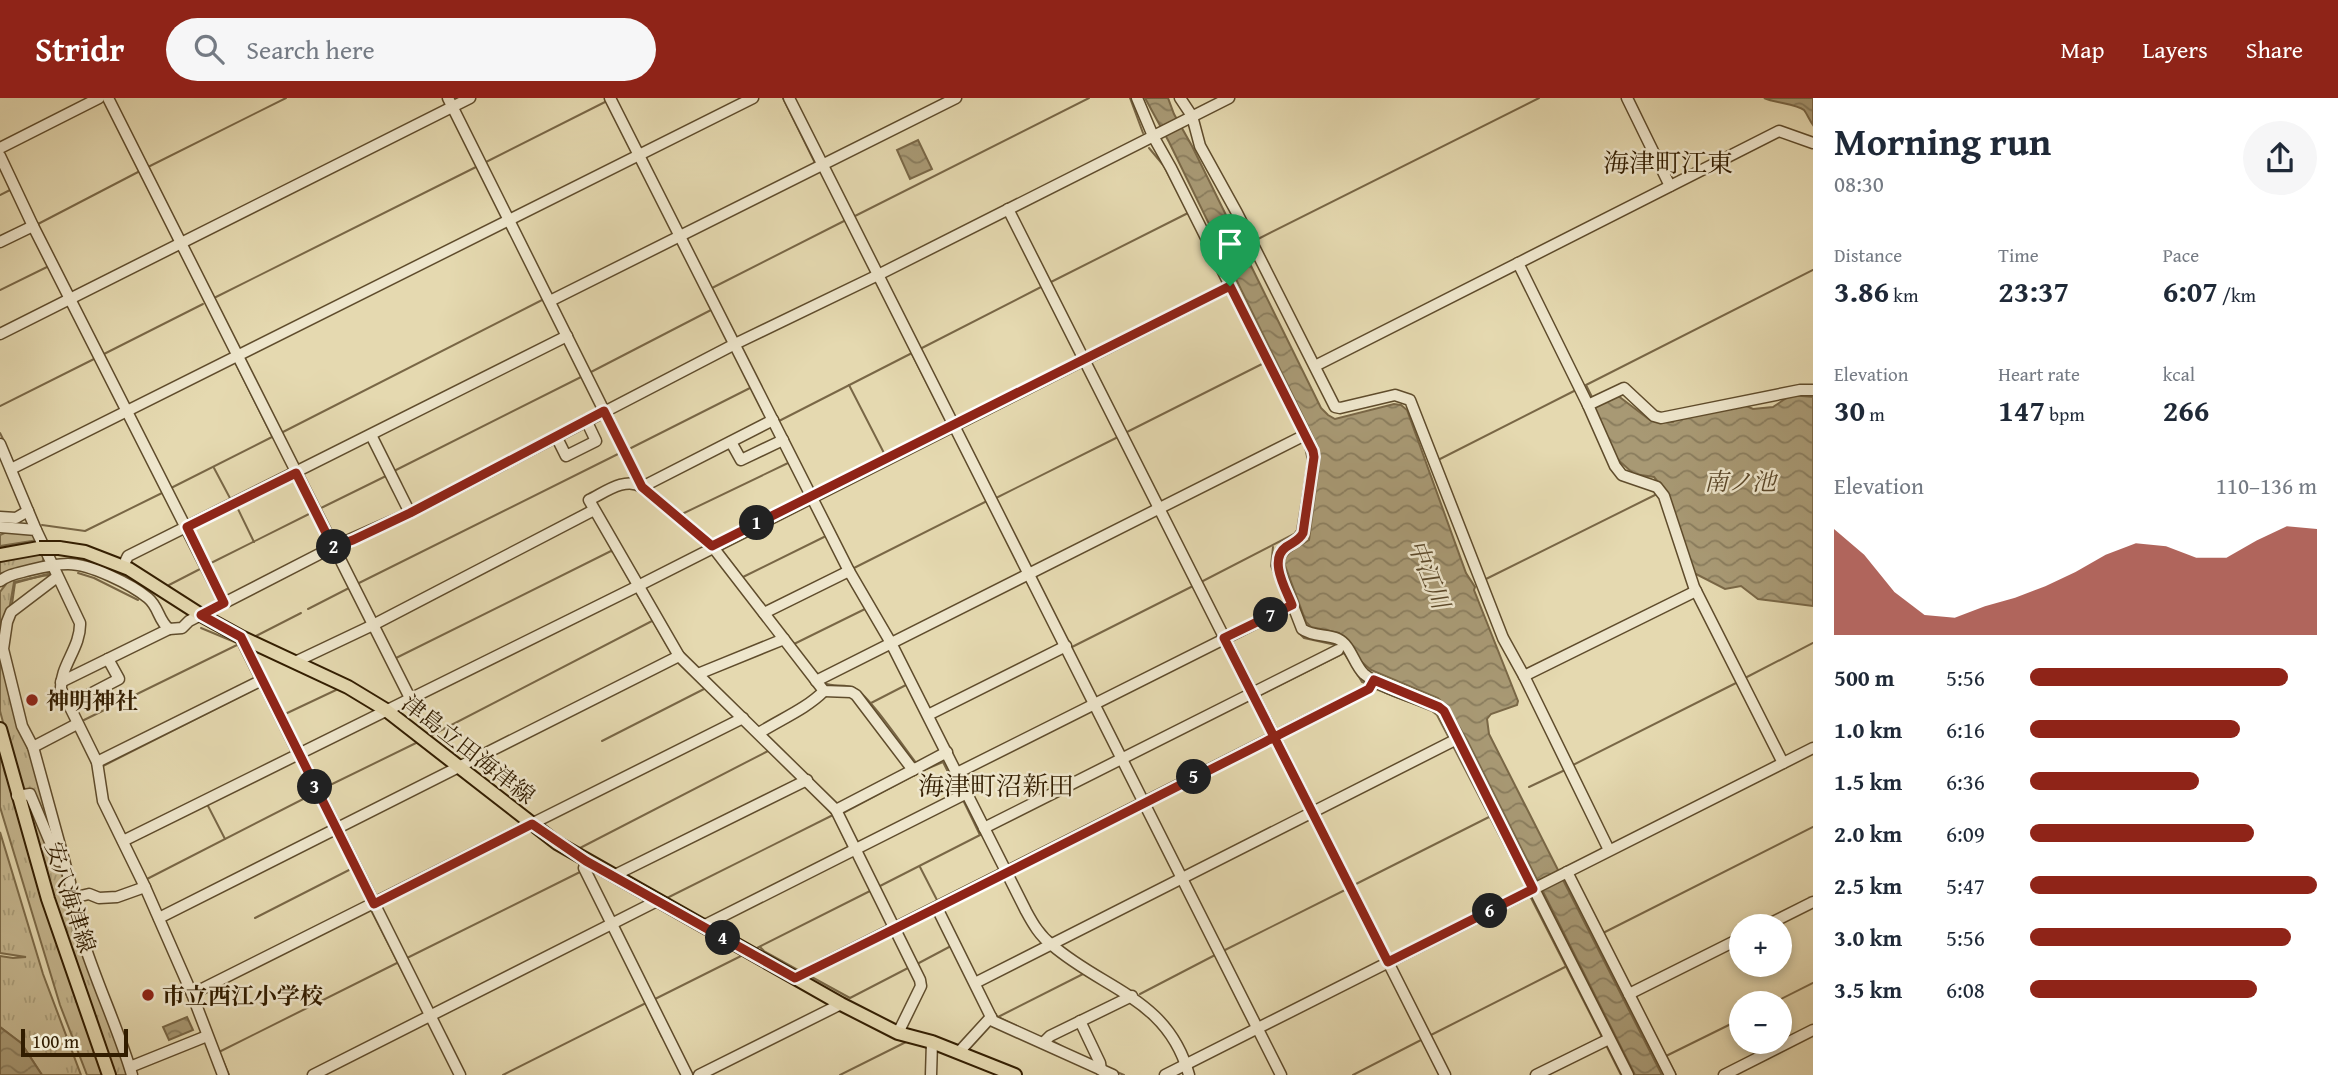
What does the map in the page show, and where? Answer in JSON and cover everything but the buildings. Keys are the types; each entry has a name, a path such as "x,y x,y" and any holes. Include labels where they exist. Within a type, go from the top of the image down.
{"main road":[{"name":"津島立田海津線","path":"0,555 39,548 59,548 85,552 129,569 241,637 348,687 386,710 532,824 586,861 841,1004 898,1033 932,1042 1015,1075"},
{"name":"安八海津線","path":"0,729 48,899 109,1075"}],"street":[{"path":"0,148 99,98"},
{"path":"108,98 410,698"},
{"path":"0,334 450,103 471,98"},
{"path":"610,98 849,571 891,643 1038,932 1070,960 1132,996 1161,1022 1177,1043 1188,1070"},
{"path":"11,469 753,98"},
{"path":"789,98 1281,1075"},
{"path":"550,301 956,98"},
{"path":"1137,98 1314,457 1303,533 1299,540 1284,548 1278,557 1278,567 1302,629 1308,633 1339,639 1362,672 1444,711 1628,1075"},
{"path":"1180,98 1200,146 1335,407 1395,395 1410,400 1503,638 1609,850"},
{"path":"72,898 33,747 22,726 3,649 11,612 66,564 120,569 156,607 161,623 169,629 182,628 201,615 333,547 410,513 735,344 1229,98"},
{"path":"1627,98 1671,186"},
{"path":"450,103 642,487"},
{"path":"1315,366 1779,131 1813,144"},
{"path":"0,156 224,603"},
{"path":"1008,209 1445,1075"},
{"path":"0,242 33,226"},
{"path":"1518,263 1591,403 1615,466 1622,475 1657,487 1664,496 1696,591 1783,763"},
{"path":"122,841 1230,286"},
{"path":"120,569 128,556 568,336"},
{"path":"1591,403 1624,388 1654,416 1661,418 1800,390 1813,390"},
{"path":"556,436 566,456 596,441 586,420"},
{"path":"642,487 773,420"},
{"path":"371,435 410,513"},
{"path":"816,681 1305,435"},
{"path":"731,442 741,460 783,440"},
{"path":"0,444 36,530 80,623 80,635 61,682 61,689 97,762 103,801 159,918 223,1075"},
{"path":"824,691 712,546 642,487 634,482 626,482 589,500 679,656 836,810 920,979 921,986 898,1033"},
{"path":"295,662 373,625 594,510"},
{"path":"0,517 16,518 28,511"},
{"path":"0,527 36,530"},
{"path":"764,613 849,571"},
{"path":"0,581 8,575 55,572"},
{"path":"1524,676 1696,591"},
{"path":"957,773 1292,605"},
{"path":"61,682 169,629"},
{"path":"241,637 460,1075"},
{"path":"698,674 784,639"},
{"path":"928,715 1066,646"},
{"path":"986,830 1345,650"},
{"path":"159,918 679,656"},
{"path":"69,705 119,679 108,659"},
{"path":"97,762 262,680"},
{"path":"795,978 1369,689 1374,680"},
{"path":"759,733 789,714 810,705 824,691 852,692 913,770"},
{"path":"192,994 743,718"},
{"path":"33,747 77,724"},
{"path":"975,983 1457,739"},
{"path":"1165,1075 1188,1070 1257,1029 1813,748"},
{"path":"836,810 947,752"},
{"path":"614,876 807,780"},
{"path":"703,926 967,793"},
{"path":"17,796 30,794 72,898 92,962 133,1070 207,1036"},
{"path":"586,861 584,868 687,1075"},
{"path":"1564,872 1670,1075"},
{"path":"72,898 89,894 99,898 117,897 145,887"},
{"path":"313,1075 657,901"},
{"path":"1789,914 1813,902"},
{"path":"937,908 993,1021 1109,1074"},
{"path":"1629,993 1729,944"},
{"path":"1043,1043 1049,1036 1132,996"},
{"path":"699,1075 841,1004"},
{"path":"959,1052 991,1017"},
{"path":"1080,1021 1100,1063 1109,1074"},
{"path":"1724,1075 1813,1030"},
{"path":"1536,1075 1609,1039"},
{"path":"931,1075 932,1042"}],"green space":[{"path":"9,531 31,532 38,540 0,546 0,535"},
{"path":"44,553 43,561 38,564 0,574 0,562"},
{"path":"44,572 52,574 14,582 2,651 67,876 34,791 22,793 0,711 0,592 10,579"},
{"path":"0,750 44,906 104,1075 87,1075 60,1005 0,807"},
{"path":"26,801 36,812 64,880 89,962 130,1075 114,1075 55,906"},
{"path":"0,832 43,974 81,1075 42,1075 21,1043 0,1027 0,956 26,957 0,953"}],"water":[{"name":"中江川","path":"1145,98 1168,98 1321,408 1335,419 1394,404 1407,410 1466,573 1475,587 1518,701 1517,705 1491,714 1487,719 1489,734 1662,1075 1635,1075 1467,740 1448,708 1438,698 1371,670 1356,657 1339,633 1311,627 1306,622 1283,560 1309,540 1320,458 1318,447"},
{"path":"1764,98 1813,98 1813,125 1801,108"},
{"path":"918,140 932,169 910,179 897,150"},
{"name":"南ノ池","path":"1617,395 1650,420 1673,422 1676,417 1742,404 1753,409 1773,407 1791,395 1813,397 1813,606 1758,599 1741,586 1725,589 1694,573 1668,494 1654,477 1634,474 1617,459 1594,407"},
{"path":"187,1017 193,1030 169,1040 163,1027"},
{"path":"0,1027 21,1043 42,1075 0,1075"}],"waterway":[{"path":"148,167 286,98"},
{"path":"783,98 815,163"},
{"path":"823,159 945,98"},
{"path":"853,217 1089,98"},
{"path":"1130,98 1143,133"},
{"path":"1258,239 1539,98"},
{"path":"484,163 607,101"},
{"path":"1149,148 1164,166 1198,232"},
{"path":"214,298 478,166"},
{"path":"38,224 140,171"},
{"path":"0,195 10,190 13,194"},
{"path":"161,213 175,242"},
{"path":"1049,283 1188,213"},
{"path":"712,288 846,220"},
{"path":"179,250 219,329"},
{"path":"0,290 49,266"},
{"path":"1592,397 1586,385 1813,270"},
{"path":"918,350 1041,287"},
{"path":"281,433 544,299"},
{"path":"102,355 203,304"},
{"path":"591,372 711,310"},
{"path":"779,421 912,353"},
{"path":"912,354 947,423"},
{"path":"0,406 96,358"},
{"path":"235,362 272,436"},
{"path":"1125,433 1264,363"},
{"path":"394,471 583,376"},
{"path":"849,385 885,455"},
{"path":"629,449 750,388"},
{"path":"1440,459 1576,390"},
{"path":"590,394 598,409"},
{"path":"951,431 960,447"},
{"path":"0,433 4,441"},
{"path":"171,488 272,437"},
{"path":"994,499 1118,437"},
{"path":"1201,582 1294,534 1297,530 1308,461 1305,447"},
{"path":"9,453 14,464"},
{"path":"357,584 620,453 622,458"},
{"path":"682,514 788,463"},
{"path":"214,468 231,500"},
{"path":"319,509 386,476"},
{"path":"651,488 676,509"},
{"path":"42,525 85,531 164,492"},
{"path":"1484,580 1657,494"},
{"path":"854,568 987,501"},
{"path":"237,507 254,542"},
{"path":"209,564 311,513"},
{"path":"743,577 824,537"},
{"path":"1273,547 1271,566 1286,604"},
{"path":"720,548 738,571"},
{"path":"394,659 611,551 614,553"},
{"path":"622,567 631,583"},
{"path":"169,585 202,568"},
{"path":"78,573 138,600"},
{"path":"12,604 15,583 44,575 50,576"},
{"path":"1070,648 1193,586"},
{"path":"308,609 349,588"},
{"path":"636,592 672,654"},
{"path":"794,644 865,609"},
{"path":"256,636 301,613"},
{"path":"432,735 652,621"},
{"path":"201,628 237,643 255,679"},
{"path":"1299,633 1304,638 1336,645"},
{"path":"1745,678 1813,643"},
{"path":"84,720 239,644"},
{"path":"1258,696 1344,653"},
{"path":"1345,654 1362,682 1366,683"},
{"path":"1571,766 1738,682"},
{"path":"824,683 852,687 862,694 917,764"},
{"path":"871,703 906,685"},
{"path":"259,686 292,753"},
{"path":"103,766 259,687"},
{"path":"602,741 706,688"},
{"path":"1368,695 1376,689 1432,711 1449,738"},
{"path":"283,715 336,690"},
{"path":"1239,705 1250,700"},
{"path":"322,789 416,743"},
{"path":"1453,746 1526,887"},
{"path":"580,848 768,751"},
{"path":"296,759 329,826"},
{"path":"924,770 943,762 958,792"},
{"path":"1529,787 1565,770"},
{"path":"843,813 922,771"},
{"path":"147,879 313,794"},
{"path":"963,800 980,835"},
{"path":"207,804 225,839"},
{"path":"826,807 833,815 849,848"},
{"path":"667,898 833,815"},
{"path":"1354,885 1489,817"},
{"path":"1603,933 1813,827"},
{"path":"880,886 984,833"},
{"path":"334,835 367,902"},
{"path":"853,855 863,875"},
{"path":"920,867 938,902"},
{"path":"255,918 351,869"},
{"path":"407,958 580,872"},
{"path":"1223,951 1347,889"},
{"path":"757,948 872,890"},
{"path":"1530,896 1602,1037"},
{"path":"371,910 421,1008"},
{"path":"917,964 951,946"},
{"path":"760,947 800,971"},
{"path":"1140,994 1217,954"},
{"path":"653,1000 741,956"},
{"path":"219,1052 399,962"},
{"path":"1429,1036 1565,967"},
{"path":"808,975 850,998 908,968"},
{"path":"998,1017 1083,974"},
{"path":"1792,994 1813,983"},
{"path":"503,1075 646,1003"},
{"path":"646,1004 662,1037"},
{"path":"995,1013 998,1017 1042,1038"},
{"path":"1676,1075 1666,1056 1729,1025"},
{"path":"1353,1075 1423,1039"},
{"path":"1053,1041 1069,1050"},
{"path":"840,1075 906,1042"},
{"path":"1606,1045 1621,1075"},
{"path":"221,1056 229,1075"},
{"path":"1117,1072 1124,1075"}],"place":[{"name":"神明神社","path":"32,700"},
{"name":"市立西江小学校","path":"148,995"}],"district":[{"name":"海津町江東","path":"1668,162"},
{"name":"海津町沼新田","path":"996,785"}],"route":[{"path":"1230,286 712,546 642,487 604,411 410,513 333,547 296,473 187,527 224,603 201,615 241,637 374,904 532,824 586,861 795,978 895,929 1006,872 1274,737 1369,689 1374,680 1444,711 1533,889 1388,962 1274,737 1224,638 1292,605 1278,567 1278,557 1284,548 1299,540 1303,533 1314,457 1230,286"}]}
